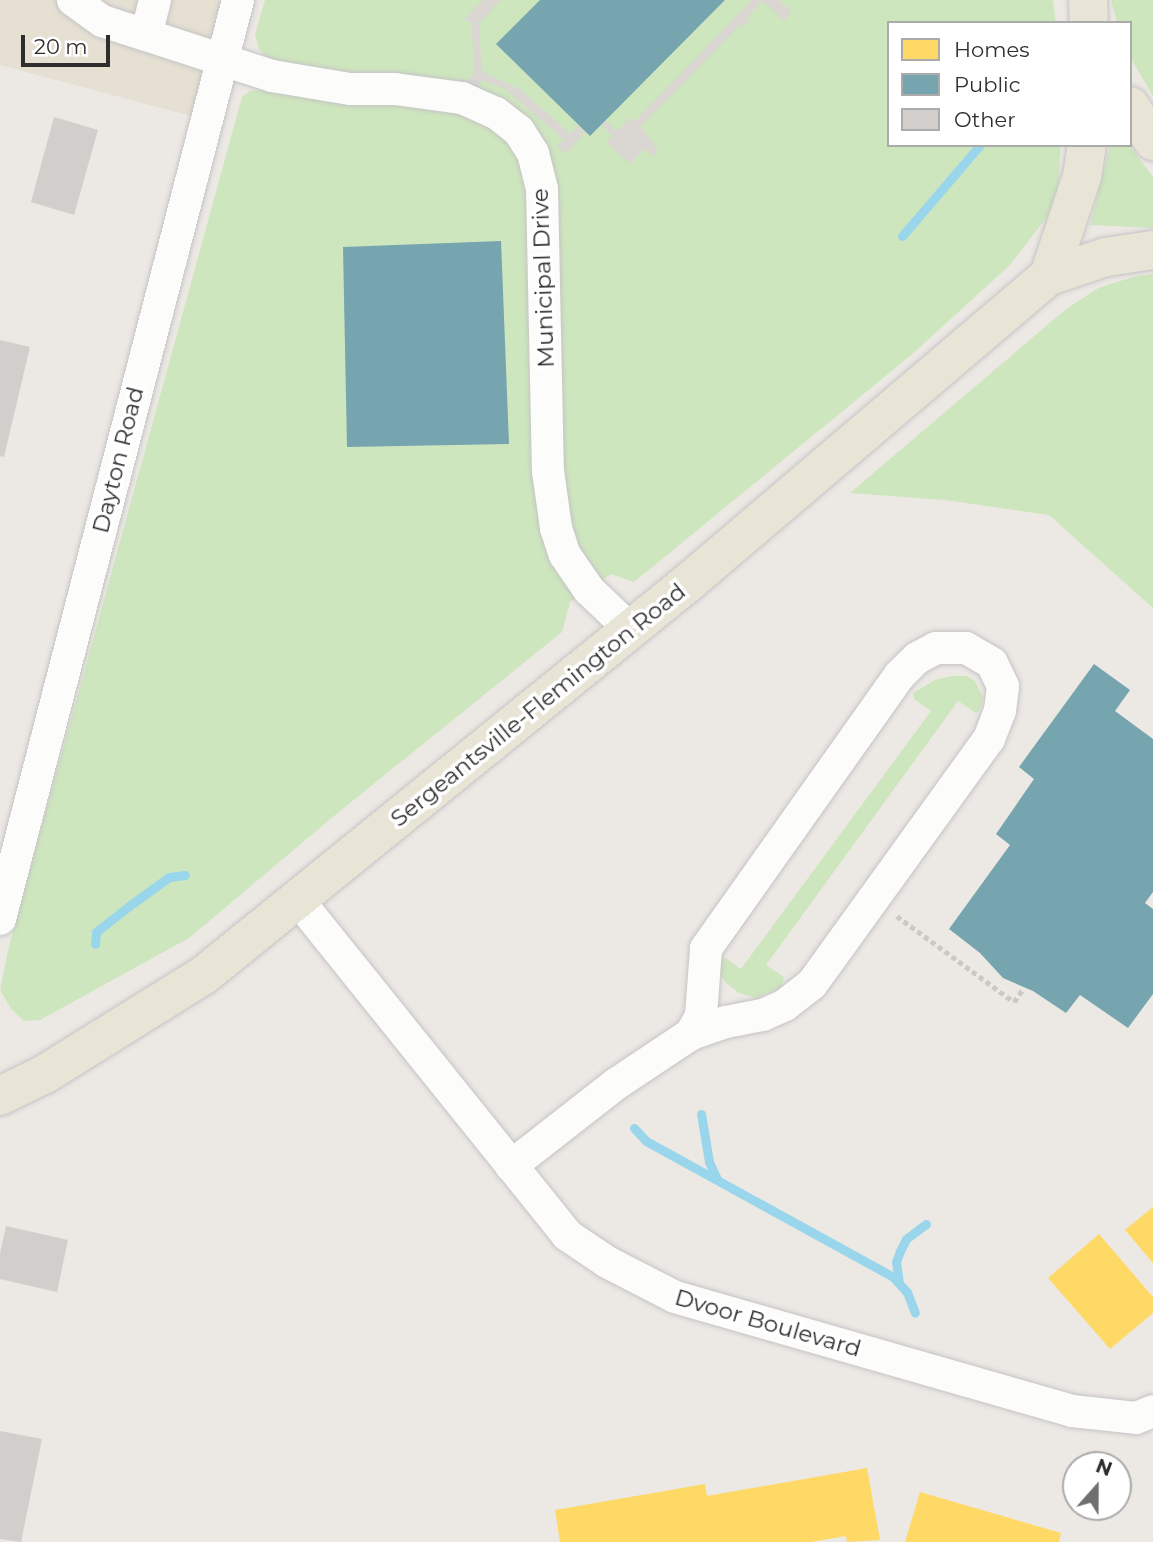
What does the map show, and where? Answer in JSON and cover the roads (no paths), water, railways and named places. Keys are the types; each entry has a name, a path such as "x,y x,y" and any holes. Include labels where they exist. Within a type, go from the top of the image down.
{"main road":[{"path":"1088,0 1089,21"},
{"path":"1132,109 1153,141"},
{"path":"1049,276 1082,176 1087,147"},
{"name":"Sergeantsville-Flemington Road","path":"0,1096 45,1074 204,975 631,630 1049,276 1107,257 1153,250"}],"street":[{"name":"Municipal Drive","path":"73,0 102,21 272,76 350,89 395,89 462,98 496,113 519,131 533,153 542,189 548,471 556,528 565,555 589,590 631,630"},
{"path":"146,35 155,0"},
{"name":"Dayton Road","path":"0,919 238,0"},
{"path":"512,1166 616,1084 691,1034 763,1015 785,1005 813,984 989,738 1000,711 1003,686 992,663 966,648 936,648 917,658 898,676 706,949 701,1016 691,1034"},
{"name":"Dvoor Boulevard","path":"298,900 567,1234 607,1262 675,1297 1072,1411 1136,1418 1153,1411"}],"waterway":[{"path":"902,236 978,147"},
{"path":"95,944 96,932 129,906 169,877 185,875"},
{"path":"701,1114 709,1162 717,1179"},
{"path":"634,1128 646,1141 892,1276 907,1292 915,1313"},
{"path":"899,1283 896,1262 900,1251 906,1239 926,1224"}]}
